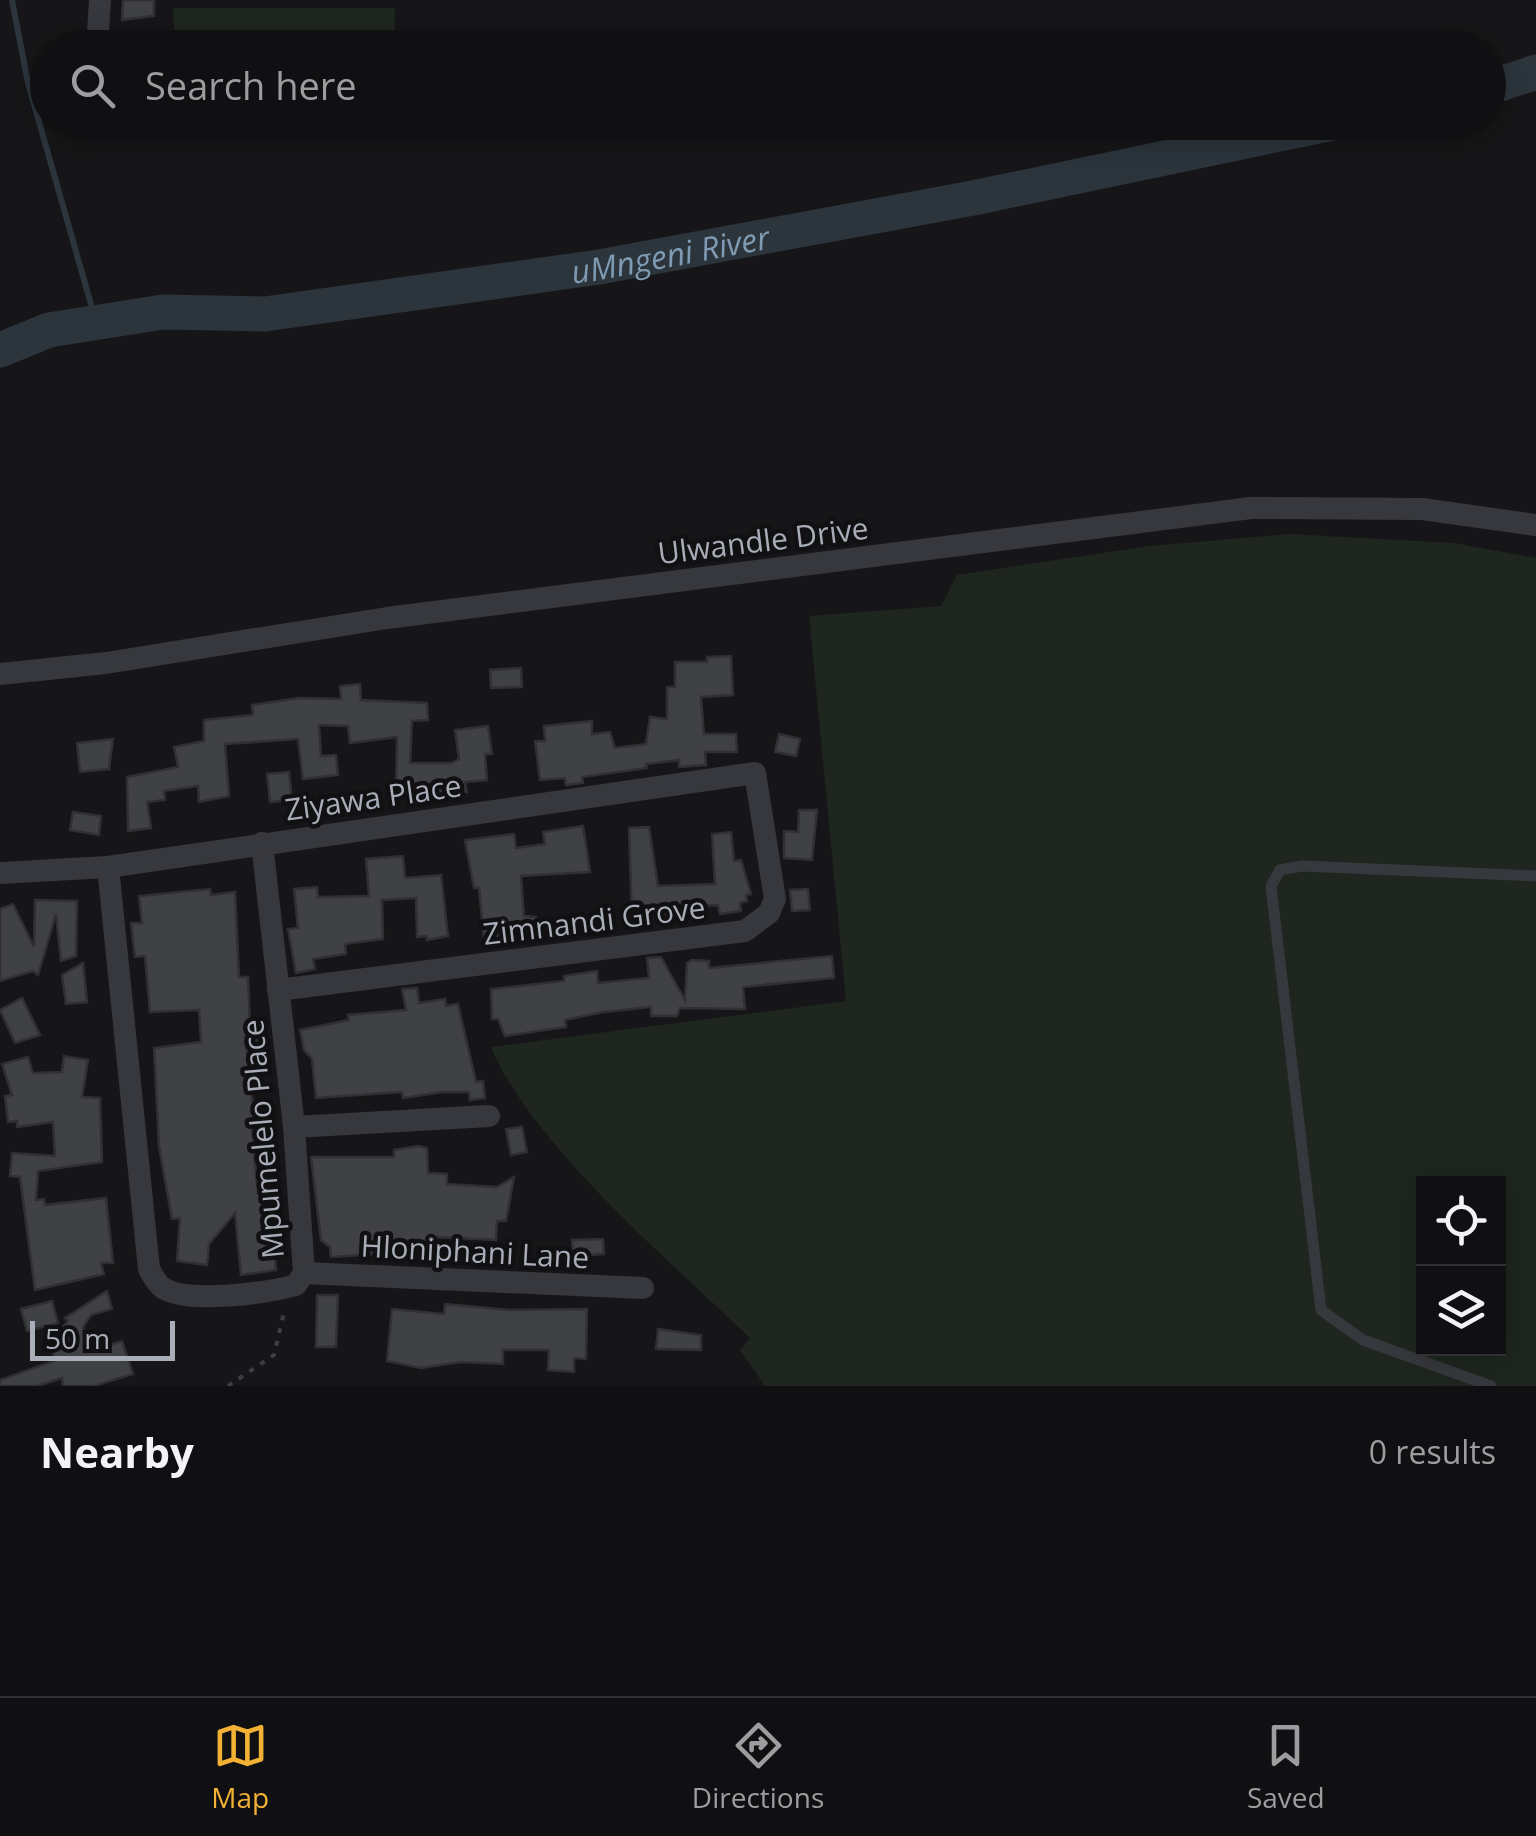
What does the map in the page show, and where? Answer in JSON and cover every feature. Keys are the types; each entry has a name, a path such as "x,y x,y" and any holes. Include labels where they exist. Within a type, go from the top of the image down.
{"street":[{"path":"98,30 100,0"},
{"name":"Ulwandle Drive","path":"0,674 106,662 387,618 1250,508 1422,509 1536,525"},
{"name":"Ziyawa Place","path":"0,873 108,866 755,773"},
{"name":"Zimnandi Grove","path":"278,990 745,931 769,913 776,899 755,773"},
{"name":"Mpumelelo Place","path":"108,866 149,1269 159,1286 174,1294 272,1292 297,1280 294,1127 262,843"},
{"path":"294,1127 489,1116"},
{"name":"Hloniphani Lane","path":"297,1280 643,1288"}],"lane":[{"path":"1491,1386 1363,1340 1321,1310 1270,886 1280,870 1302,866 1536,876"}],"path":[{"path":"228,1386 274,1355 297,1280"}],"shaded area":[{"path":"173,8 395,8 394,30 174,30"},
{"path":"1289,534 1454,543 1536,558 1536,1386 765,1386 740,1350 750,1338 606,1201 537,1123 491,1047 846,1001 809,616 941,606 957,575 1149,546"}],"building":[{"path":"123,0 154,0 154,16 122,20"},
{"path":"731,656 733,695 701,697 704,734 736,734 737,752 705,752 706,765 679,767 679,760 646,764 647,768 582,777 583,783 566,785 565,778 540,780 535,741 545,741 544,726 592,721 592,734 610,732 615,748 646,744 650,717 667,719 667,687 675,687 675,662 707,662 707,657"},
{"path":"521,668 522,687 491,688 490,670"},
{"path":"360,684 361,700 427,703 428,720 412,721 410,763 451,763 459,759 455,730 488,726 492,754 485,754 487,780 465,782 467,792 396,791 397,737 350,743 348,726 319,725 321,756 336,755 338,775 303,779 298,739 225,744 229,796 199,802 198,786 164,791 165,800 147,802 151,828 128,831 127,777 178,767 174,747 204,741 204,720 253,715 252,705 299,698 341,699 340,686"},
{"path":"779,734 800,739 796,756 775,752"},
{"path":"113,739 109,769 80,772 77,743"},
{"path":"289,772 292,800 270,802 267,774"},
{"path":"799,810 817,810 812,860 784,858 784,831 798,832"},
{"path":"73,812 101,816 99,835 70,830"},
{"path":"583,826 590,872 521,876 524,916 536,917 535,937 484,939 479,888 474,888 465,840 514,834 516,848 545,844 543,832"},
{"path":"649,827 658,886 715,884 712,834 731,832 734,861 741,860 751,894 740,903 741,911 720,914 718,905 667,907 667,919 632,920 629,828"},
{"path":"403,856 405,878 441,875 448,936 427,940 427,936 417,937 416,898 382,900 383,939 345,944 346,954 313,959 315,969 296,973 288,929 298,928 294,889 317,887 318,897 369,896 366,859"},
{"path":"210,889 211,895 235,892 239,977 248,977 250,1026 255,1026 257,1042 246,1043 252,1101 258,1101 260,1126 252,1126 258,1193 269,1192 276,1270 241,1275 235,1213 209,1244 207,1265 177,1261 180,1218 172,1219 159,1146 154,1048 201,1042 199,1010 150,1012 145,956 135,957 131,923 142,923 139,896"},
{"path":"808,889 810,910 792,911 790,890"},
{"path":"35,900 77,901 76,956 61,961 56,914 38,975 33,971 0,981 0,909 13,904 34,947"},
{"path":"832,956 834,978 743,987 745,1009 680,1008 677,1016 651,1016 651,1007 603,1012 565,1020 566,1027 505,1036 498,1019 492,1019 491,989 564,981 564,976 597,971 598,983 649,978 647,958 661,957 685,1000 687,963 692,960 709,961 709,968"},
{"path":"83,963 87,1002 66,1004 62,975"},
{"path":"417,988 419,1003 445,999 446,1006 458,1004 476,1082 483,1081 485,1098 470,1100 469,1092 442,1092 403,1098 402,1092 316,1098 312,1059 304,1050 300,1030 349,1020 348,1015 406,1010 402,989"},
{"path":"22,998 40,1035 15,1043 0,1010"},
{"path":"64,1056 88,1060 82,1097 100,1098 102,1162 38,1171 36,1200 44,1199 45,1205 106,1198 113,1263 101,1263 104,1274 35,1290 20,1177 10,1176 12,1153 55,1156 53,1122 17,1127 17,1121 8,1122 5,1096 12,1095 2,1064 28,1057 33,1073 62,1072"},
{"path":"522,1127 527,1152 511,1155 506,1129"},
{"path":"427,1148 428,1173 447,1174 447,1184 497,1187 514,1177 506,1221 497,1221 496,1240 436,1237 436,1249 395,1249 395,1258 379,1259 379,1254 331,1257 330,1247 321,1240 311,1157 394,1157 394,1150"},
{"path":"603,1239 604,1254 573,1256 572,1240"},
{"path":"107,1291 112,1309 91,1315 83,1327 86,1352 122,1341 133,1374 94,1386 63,1386 62,1378 37,1386 0,1386 0,1380 54,1361 52,1339 68,1321 65,1318"},
{"path":"317,1295 338,1295 336,1347 316,1347"},
{"path":"52,1301 58,1323 27,1331 21,1309"},
{"path":"445,1304 509,1310 587,1309 586,1359 574,1358 574,1372 548,1370 549,1350 503,1350 503,1364 461,1362 421,1368 387,1361 392,1309 444,1314"},
{"path":"658,1329 701,1335 701,1350 656,1349"}],"waterway":[{"path":"12,0 30,90"},
{"name":"uMngeni River","path":"1506,82 1536,72"},
{"path":"44,140 96,322"},
{"name":"uMngeni River","path":"0,350 49,330 163,312 265,314 599,267 973,198 1251,140"}]}
